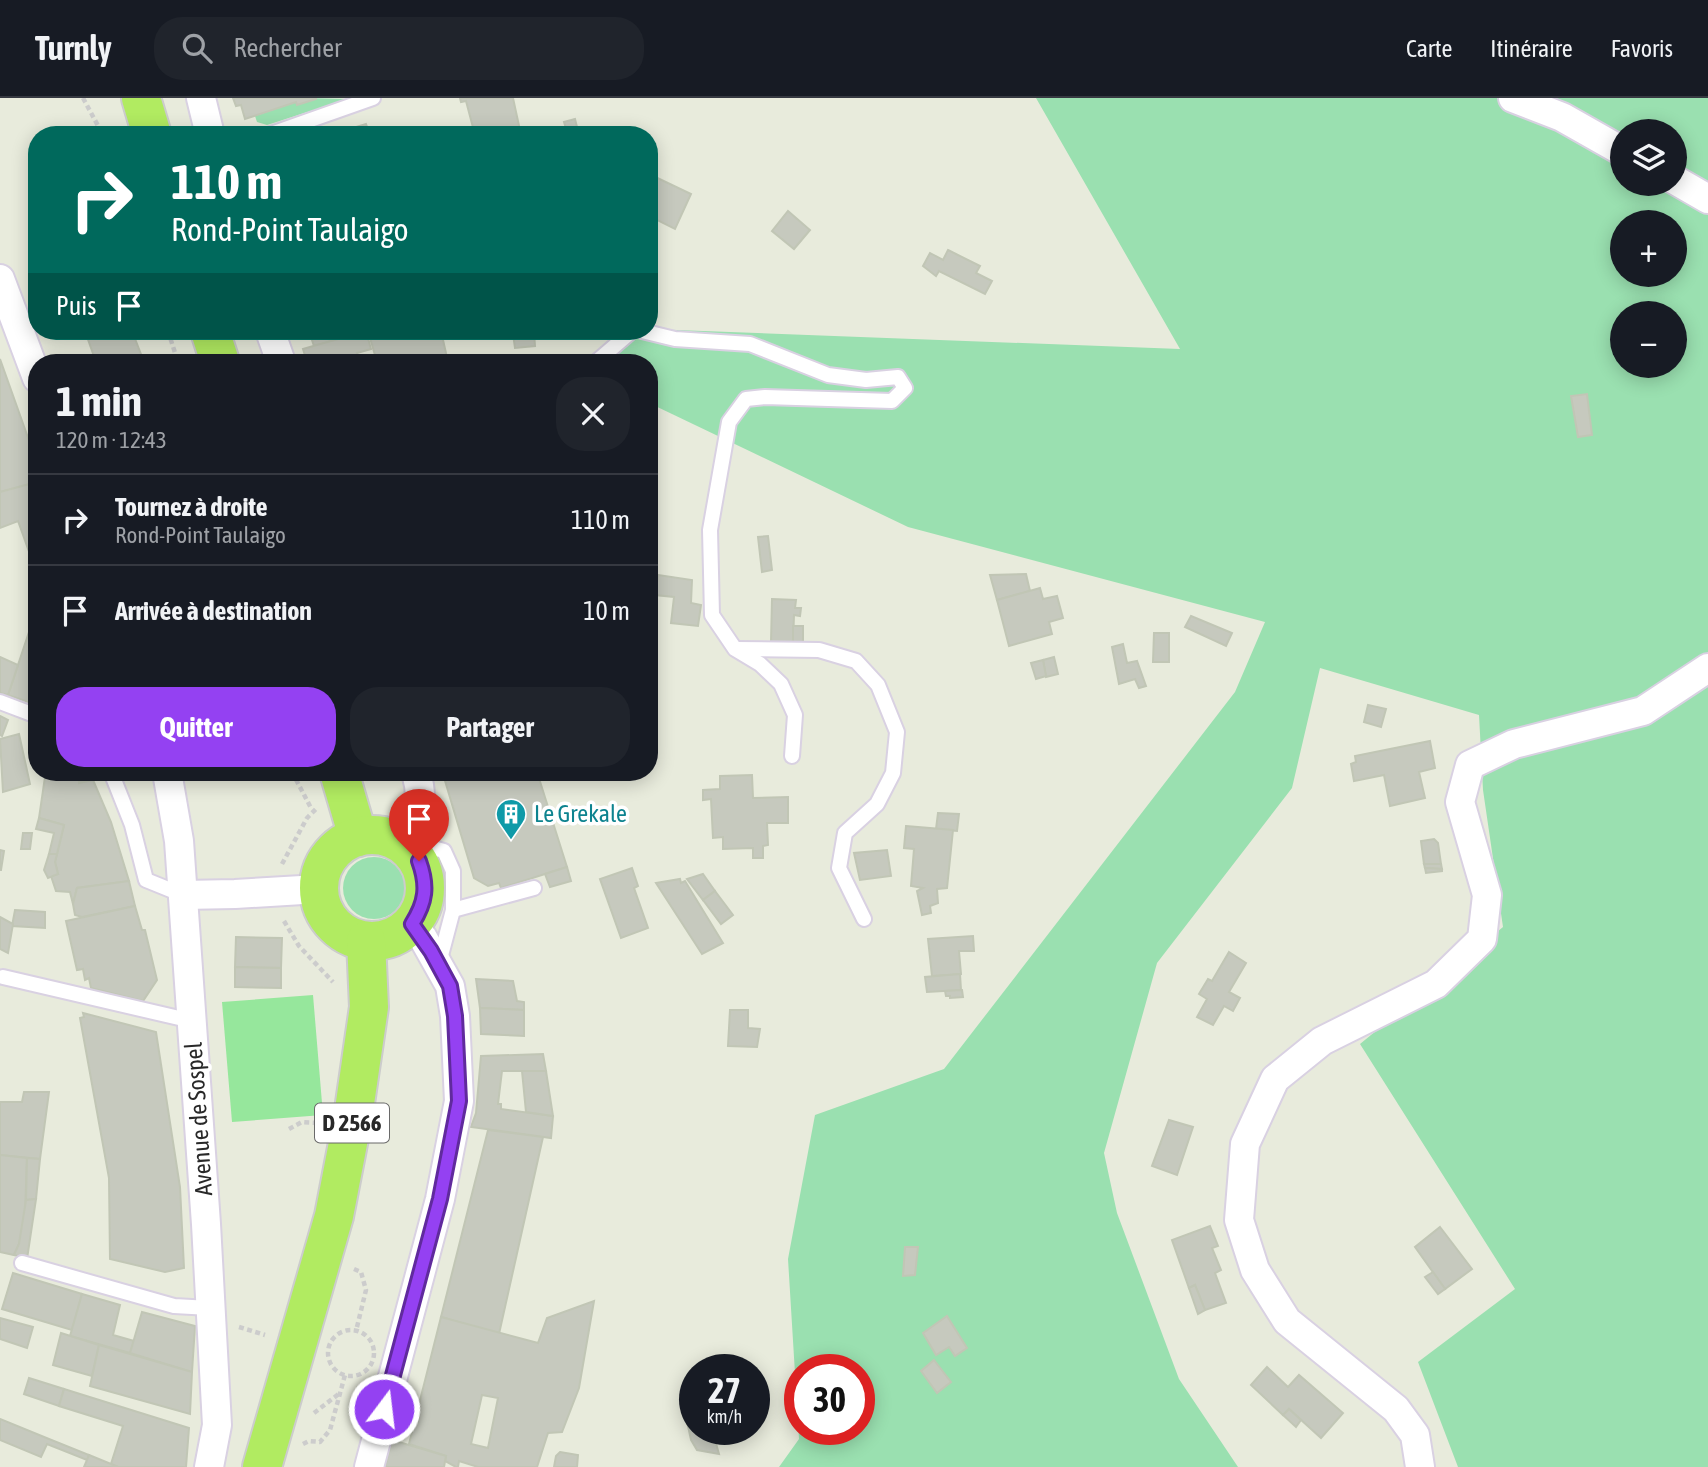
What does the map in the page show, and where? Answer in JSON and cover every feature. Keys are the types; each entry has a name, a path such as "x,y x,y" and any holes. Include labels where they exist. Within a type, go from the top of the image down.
{"main road":[{"path":"141,98 149,126"},
{"path":"342,781 358,836"},
{"path":"358,836 383,836 397,840 410,851 419,861 425,877 426,894 421,910 412,924 399,934 383,940 366,941 345,933 328,918 321,904 320,875 330,856 345,842 358,836"},
{"name":"D 2566","path":"262,1467 334,1216 353,1117 369,1007 366,941"}],"street":[{"path":"201,98 208,126"},
{"path":"1513,98 1562,117 1610,143"},
{"path":"1687,187 1708,199"},
{"path":"0,279 28,354"},
{"path":"1420,1467 1415,1435 1396,1409 1287,1321 1255,1270 1239,1220 1245,1144 1275,1079 1322,1041 1436,984 1482,939 1487,895 1460,802 1470,765 1514,744 1643,710 1708,668"},
{"name":"Avenue de Sospel","path":"169,781 179,841 217,1424 209,1467"},
{"path":"410,851 419,815 421,790 418,781"},
{"path":"183,895 319,889"},
{"path":"369,1467 440,1199 459,1101 455,1016 450,986 439,964 412,924"}],"lane":[{"path":"294,126 373,98"},
{"path":"658,335 675,339 750,344 828,375 866,380 898,377 905,388 892,401 765,397 746,400 729,422 710,530 712,615 735,649 760,664 781,684 795,715 792,756"},
{"path":"605,354 622,340"},
{"path":"735,649 819,650 856,661 878,685 897,732 893,773 877,804 845,833 839,867 864,919"},
{"path":"0,702 28,713"},
{"path":"115,781 132,825 146,880 183,895"},
{"path":"410,851 433,848 444,851 453,871 453,910 439,964"},
{"path":"453,910 534,888"},
{"path":"3,977 192,1021"},
{"path":"22,1264 174,1306 210,1308"}],"path":[{"path":"83,98 98,126"},
{"path":"297,781 314,811"},
{"path":"289,1129 302,1122 329,1124"},
{"path":"346,1265 361,1272 366,1290 356,1331"},
{"path":"356,1331 363,1334 372,1345 373,1359 366,1371 345,1376 338,1373 329,1360 330,1344 341,1333 356,1331"},
{"path":"299,1445 309,1441 320,1442 330,1430 345,1376"},
{"path":"305,1420 341,1392"}],"green space":[{"path":"308,98 348,99 267,125 257,122 255,116"},
{"path":"1036,98 1708,98 1708,1467 1458,1467 1418,1362 1515,1289 1360,1044 1503,927 1483,790 1479,715 1320,668 1292,788 1157,963 1104,1153 1117,1213 1179,1379 1238,1467 779,1467 795,1445 875,1445 875,1354 794,1354 788,1259 815,1115 944,1069 1235,692 1265,622 908,527 658,407 658,354 613,354 614,340 658,340 658,329 1180,349"},
{"path":"368,857 380,857 396,866 403,876 403,900 396,910 380,919 368,919 357,914 348,905 343,894 343,882 348,871 357,862"},
{"path":"313,995 323,1115 232,1122 222,1002"}],"building":[{"path":"233,98 316,99 297,105 296,102 245,119 241,105 236,106"},
{"path":"460,98 513,98 519,126 473,126 466,101 461,102"},
{"path":"575,119 577,126 565,126 564,122"},
{"path":"658,178 691,194 675,229 658,220"},
{"path":"788,211 810,230 794,249 772,231"},
{"path":"948,250 980,266 976,273 992,281 985,294 939,271 936,276 923,266 930,253 943,260"},
{"path":"88,340 135,340 141,354 93,354"},
{"path":"312,340 335,340 314,346"},
{"path":"334,340 368,340 371,349 357,354 305,354 303,349"},
{"path":"371,340 443,340 446,354 375,354"},
{"path":"514,340 535,340 535,346 515,348"},
{"path":"0,359 28,438 28,484 0,492"},
{"path":"1587,394 1592,435 1578,437 1571,396"},
{"path":"28,484 28,549 18,521 0,528 0,492"},
{"path":"768,536 772,570 762,572 758,537"},
{"path":"1026,574 1030,591 997,600 990,575"},
{"path":"658,575 692,580 691,603 701,605 698,626 671,623 674,597 658,595"},
{"path":"1040,588 1043,599 1057,596 1063,618 1049,622 1052,634 1009,646 997,600"},
{"path":"772,599 796,600 795,608 801,608 800,616 794,615 793,643 771,642"},
{"path":"1191,616 1232,633 1226,646 1185,627"},
{"path":"793,626 803,626 803,644 793,643"},
{"path":"1154,633 1169,633 1169,662 1153,662"},
{"path":"28,635 28,702 8,695"},
{"path":"1123,644 1127,663 1137,661 1146,686 1139,688 1135,679 1119,684 1112,647"},
{"path":"0,657 18,665 8,695 0,693"},
{"path":"1054,657 1058,674 1046,677 1043,660"},
{"path":"1043,660 1046,676 1036,679 1031,663"},
{"path":"1368,705 1386,709 1381,727 1364,722"},
{"path":"0,716 8,720 2,736 0,735"},
{"path":"19,734 30,784 3,792 0,739"},
{"path":"1430,741 1435,768 1419,772 1425,798 1390,806 1384,775 1354,781 1351,764 1356,762 1355,756"},
{"path":"752,775 753,798 788,797 788,823 767,823 768,845 763,846 763,858 753,858 753,848 723,849 723,837 713,838 711,799 703,800 703,790 720,789 720,776"},
{"path":"44,781 93,781 111,822 129,881 77,888 73,904 70,892 56,891 51,876 58,874 55,862 64,825 39,818"},
{"name":"Le Grekale","path":"445,781 540,781 567,867 501,888 499,883 488,886 474,878"},
{"path":"938,813 959,814 957,831 936,829"},
{"path":"39,818 64,825 57,854 49,854 54,833 36,829"},
{"path":"906,826 953,830 947,888 937,889 938,903 930,906 931,913 922,915 917,891 923,888 911,886 914,849 904,848"},
{"path":"23,833 32,833 30,849 21,849"},
{"path":"1434,839 1438,843 1441,864 1424,864 1421,841"},
{"path":"0,850 4,851 1,870 0,870"},
{"path":"887,850 891,876 860,880 854,853"},
{"path":"49,854 57,854 55,862 58,874 48,878 44,870"},
{"path":"1424,864 1441,864 1442,869 1425,868"},
{"path":"567,867 571,881 550,887 545,874"},
{"path":"632,868 638,886 634,888 648,928 621,938 600,879"},
{"path":"1425,868 1442,869 1442,871 1426,873"},
{"path":"703,874 715,891 703,900 687,879"},
{"path":"680,879 681,883 685,881 723,943 702,954 656,883"},
{"path":"129,881 135,906 82,917 75,915 73,904 77,888"},
{"path":"715,891 733,915 721,924 703,900"},
{"path":"135,906 142,930 145,930 157,980 143,1001 91,988 89,978 85,980 83,969 77,970 66,921"},
{"path":"15,910 45,912 45,928 12,926"},
{"path":"0,917 13,924 8,953 0,949"},
{"path":"973,936 974,951 959,951 961,974 932,976 928,939"},
{"path":"236,937 282,938 281,968 235,967"},
{"path":"1229,952 1246,963 1229,992 1240,998 1233,1011 1224,1006 1213,1025 1197,1017 1207,999 1199,994 1208,979 1212,981"},
{"path":"235,967 281,968 281,988 235,987"},
{"path":"960,974 961,990 927,992 925,977"},
{"path":"476,979 513,981 517,1001 524,1002 524,1010 480,1008"},
{"path":"962,990 963,997 946,996 945,991"},
{"path":"480,1008 524,1010 524,1036 481,1034"},
{"path":"730,1010 748,1010 748,1028 760,1029 757,1047 728,1046"},
{"path":"83,1013 156,1032 180,1187 184,1268 165,1272 110,1259 109,1178 80,1018 84,1017"},
{"path":"543,1054 546,1071 502,1071 498,1104 501,1104 501,1109 553,1116 551,1138 471,1127 476,1113 481,1056"},
{"path":"522,1071 546,1071 553,1116 526,1112"},
{"path":"24,1092 49,1092 40,1159 0,1155 0,1102 22,1102"},
{"path":"1169,1120 1193,1127 1177,1175 1152,1166"},
{"path":"488,1130 543,1137 499,1334 441,1317"},
{"path":"0,1155 27,1158 25,1213 14,1255 0,1252"},
{"path":"27,1158 40,1159 36,1199 26,1200"},
{"path":"36,1199 27,1259 14,1255 19,1244 26,1200"},
{"path":"1210,1226 1218,1246 1212,1248 1221,1270 1215,1273 1226,1303 1205,1310 1195,1285 1189,1288 1172,1240"},
{"path":"1440,1227 1472,1269 1445,1289 1415,1247"},
{"path":"905,1247 918,1247 915,1275 903,1276"},
{"path":"1433,1272 1445,1289 1438,1294 1425,1277"},
{"path":"13,1273 82,1294 72,1330 2,1309"},
{"path":"1195,1285 1205,1310 1198,1314 1189,1288"},
{"path":"82,1294 120,1305 113,1335 134,1341 130,1353 70,1336"},
{"path":"594,1301 579,1388 562,1432 548,1433 537,1467 478,1467 459,1461 456,1467 445,1461 446,1456 409,1444 441,1317 538,1343 547,1318","holes":["482,1395 498,1398 488,1448 471,1444"]},
{"path":"142,1312 195,1326 192,1372 130,1353"},
{"path":"947,1316 967,1348 955,1356 949,1347 936,1355 923,1333"},
{"path":"0,1318 33,1327 27,1348 0,1339"},
{"path":"61,1333 99,1345 92,1376 53,1365"},
{"path":"99,1345 192,1372 190,1414 90,1386"},
{"path":"934,1360 951,1382 937,1393 921,1371"},
{"path":"1267,1367 1288,1387 1299,1375 1343,1413 1321,1438 1289,1409 1283,1415 1251,1385"},
{"path":"29,1378 64,1389 59,1406 24,1394"},
{"path":"64,1389 189,1428 186,1467 118,1467 111,1464 123,1426 59,1406"},
{"path":"1289,1409 1301,1420 1296,1427 1283,1415"},
{"path":"0,1419 89,1455 87,1460 47,1444 41,1457 0,1440"},
{"path":"392,1440 446,1456 444,1467 385,1467"},
{"path":"694,1445 716,1445 719,1454 697,1450"},
{"path":"560,1452 578,1455 577,1467 554,1467 556,1456"},
{"path":"89,1455 111,1464 118,1467 84,1467"}],"place":[{"name":"Le Grekale","path":"511,841"}],"route":[{"path":"384,1409 440,1199 459,1101 455,1016 450,986 412,924 421,910 426,894 425,877 419,861"}]}
